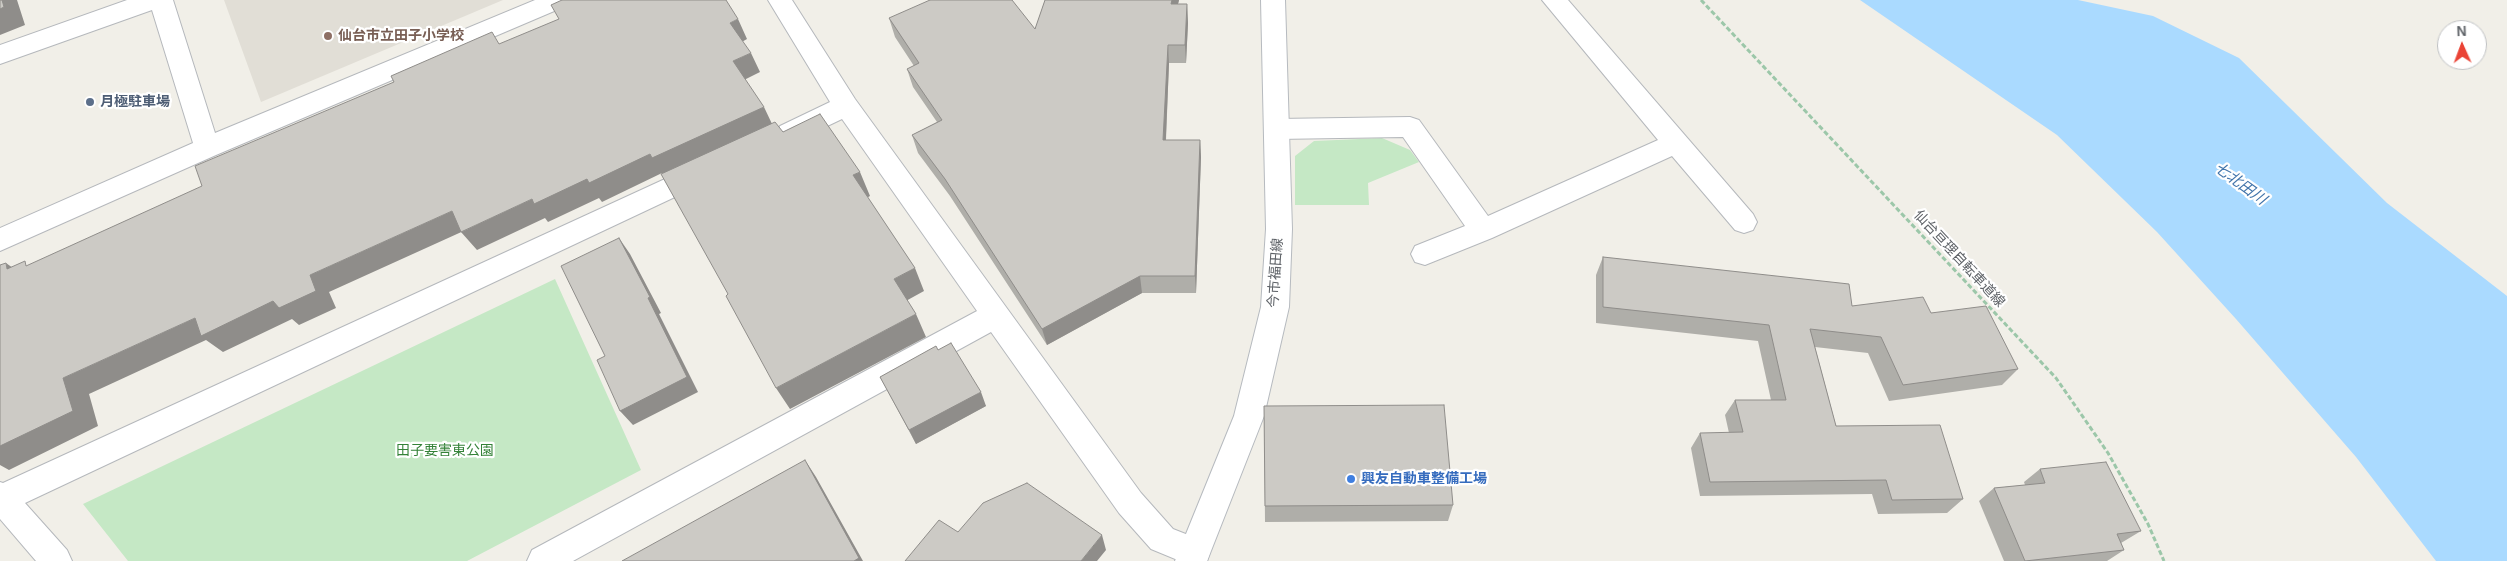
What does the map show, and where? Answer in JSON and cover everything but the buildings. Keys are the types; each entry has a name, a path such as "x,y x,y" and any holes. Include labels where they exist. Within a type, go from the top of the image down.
{"street":[{"path":"0,55 153,0"},
{"path":"161,0 207,148"},
{"path":"0,240 207,148 558,0"},
{"path":"780,0 846,106 1130,503 1162,539 1193,557"},
{"name":"今市福田線","path":"1193,557 1249,416 1275,307 1279,229 1273,0"},
{"path":"1554,0 1744,222"},
{"path":"765,144 846,106"},
{"path":"1277,129 1410,127 1483,230"},
{"path":"1426,254 1676,143"},
{"path":"56,561 2,497 729,161"},
{"path":"543,561 996,315"}],"path":[{"name":"仙台亘理自転車道線","path":"1701,0 2056,378 2108,453 2148,524 2164,561"}],"shaded area":[{"name":"仙台市立田子小学校","path":"224,0 503,0 261,102"}],"green space":[{"path":"1382,138 1410,150 1419,162 1368,183 1369,205 1295,205 1295,156 1314,141"},
{"name":"田子要害東公園","path":"555,279 641,470 467,561 128,561 83,504"}],"water":[{"name":"七北田川","path":"1860,0 2078,0 2153,16 2239,58 2387,203 2507,296 2507,561 2436,561 2356,457 2236,319 2157,232 2057,135"}],"place":[{"name":"仙台市立田子小学校","path":"328,36"},
{"name":"月極駐車場","path":"90,102"},
{"name":"興友自動車整備工場","path":"1351,479"}]}
